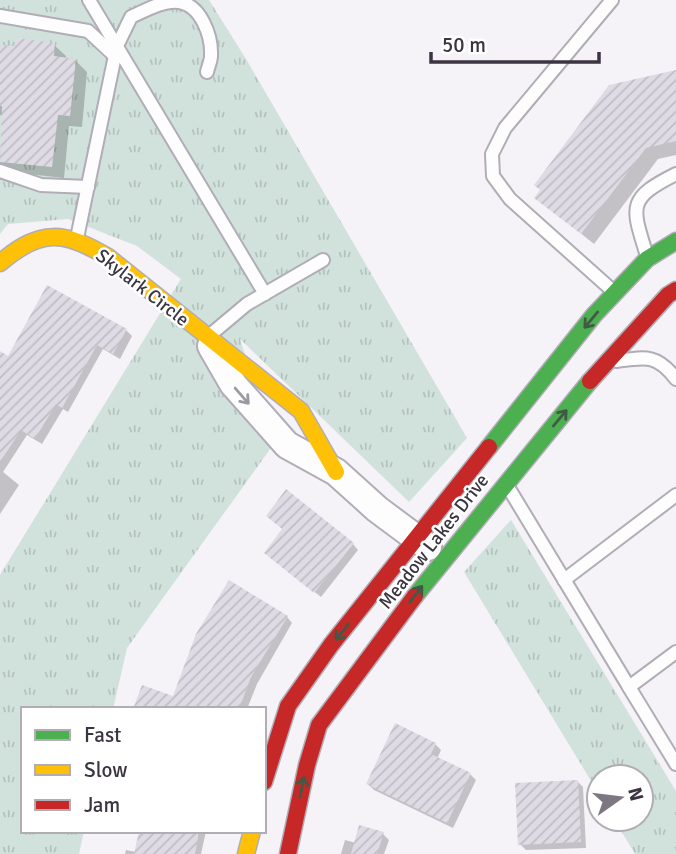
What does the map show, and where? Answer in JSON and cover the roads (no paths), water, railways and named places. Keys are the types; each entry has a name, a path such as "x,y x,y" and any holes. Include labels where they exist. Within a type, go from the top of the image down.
{"street":[{"name":"Skylark Circle","path":"0,263 12,252 33,240 56,237 77,239 108,257 207,338 233,384 287,445 336,472 377,509 444,558"},
{"name":"Meadow Lakes Drive","path":"288,854 307,765 319,724 444,558 495,467 594,315 647,259 676,241"},
{"name":"Meadow Lakes Drive","path":"266,776 288,706 331,645 416,538 606,362 668,295 676,290"},
{"path":"246,854 251,833"}],"lane":[{"path":"89,0 116,51 265,294"},
{"path":"612,0 505,128 492,154 493,176 510,200 615,293"},
{"path":"77,239 116,51 131,17 164,4 179,2 192,8 205,23 211,57 207,72"},
{"path":"0,16 88,30 116,51"},
{"path":"0,171 41,185 88,187"},
{"path":"647,259 635,215 640,198 650,187 676,174"},
{"path":"207,338 247,304 323,260"},
{"path":"606,362 648,357 668,369 676,379"},
{"path":"495,467 676,764"},
{"path":"564,580 676,495"},
{"path":"629,687 676,652"},
{"path":"664,744 676,735"}]}
